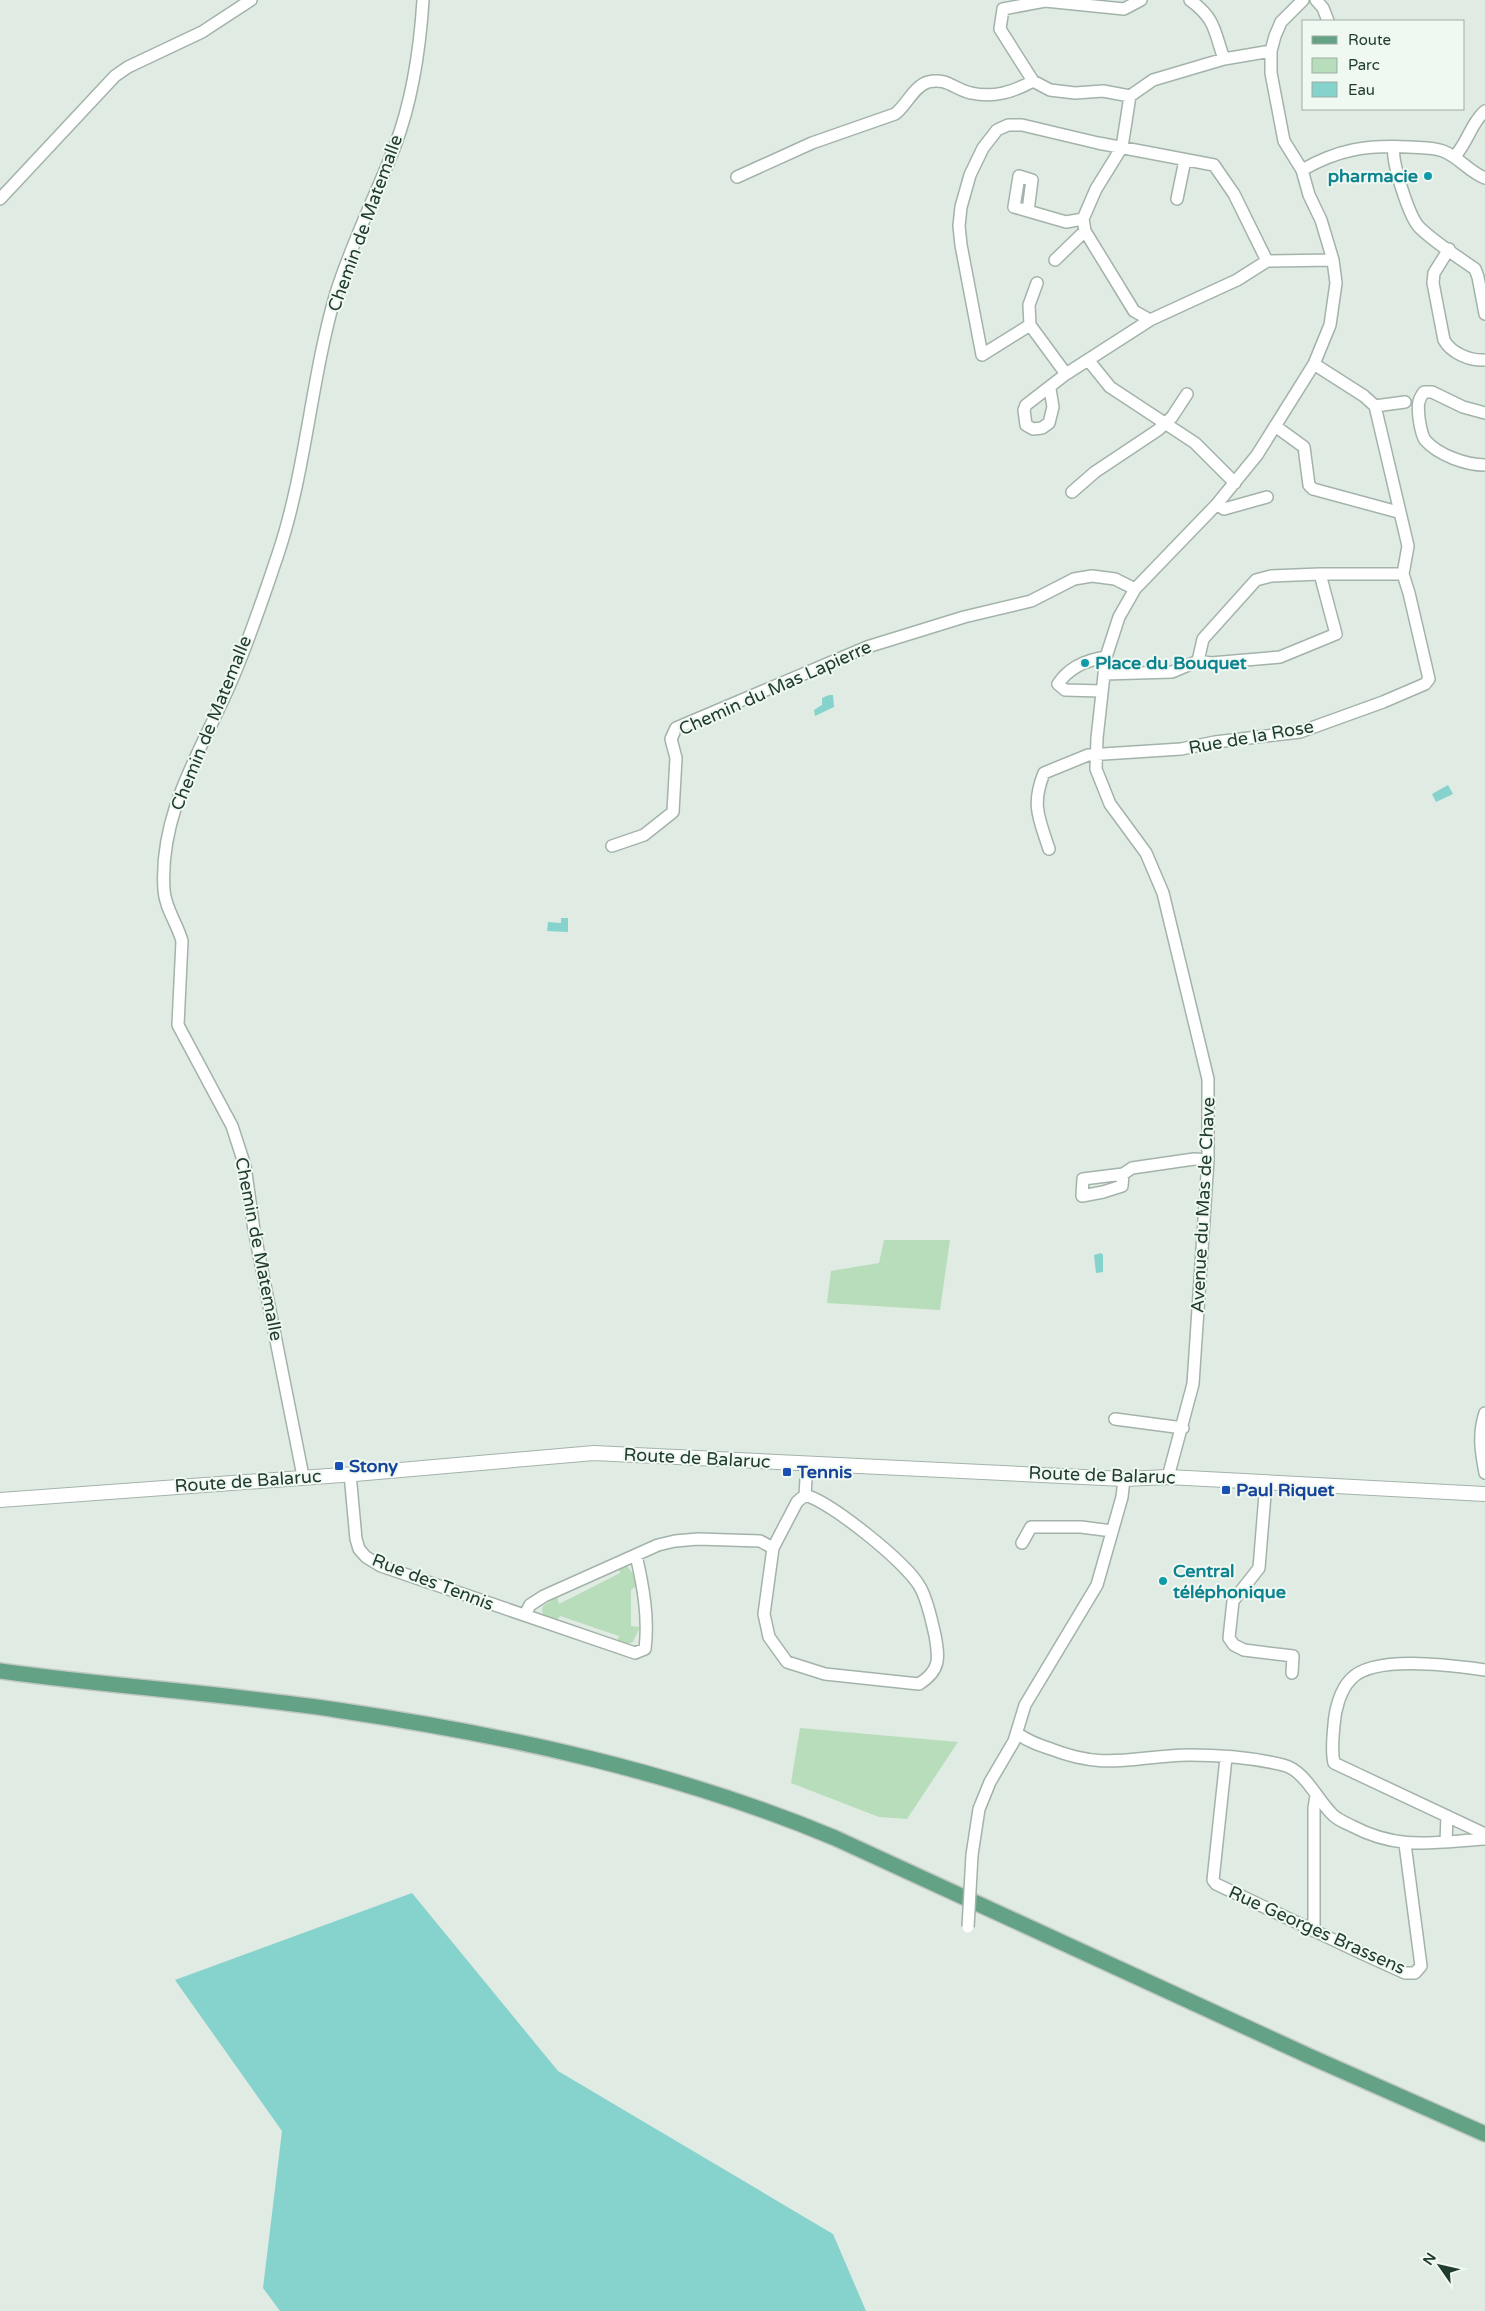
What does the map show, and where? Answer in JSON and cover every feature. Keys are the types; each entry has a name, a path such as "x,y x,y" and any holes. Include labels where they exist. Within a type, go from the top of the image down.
{"main road":[{"path":"0,1671 108,1686 233,1697 346,1712 494,1738 627,1768 682,1783 784,1817 835,1838 1311,2057 1485,2134"}],"street":[{"path":"0,199 115,76 128,67 202,32 251,0"},
{"name":"Chemin de Matemalle","path":"303,1476 254,1230 245,1166 232,1126 178,1025 182,941 178,927 166,904 163,870 174,808 199,746 228,688 286,526 316,376 336,294 359,229 396,144 402,121 420,31 422,0"},
{"path":"1141,0 1124,9 1045,1 1003,9 1000,29 1034,81 1050,90 1075,93 1102,91 1130,96 1153,80 1224,59 1271,51"},
{"path":"1190,0 1200,7 1215,26 1224,59"},
{"name":"Avenue du Mas de Chave","path":"1168,1477 1193,1384 1208,1160 1208,1079 1164,892 1146,853 1110,804 1096,769 1095,754 1106,657 1120,617 1135,589 1235,483 1275,426 1314,364 1325,340 1331,317 1336,283 1332,260 1321,220 1309,195 1302,170 1284,141 1279,126 1271,73 1271,51 1281,22 1303,0"},
{"path":"1316,0 1323,8 1328,20"},
{"path":"737,177 812,142 895,114 904,107 914,93 926,82 947,82 970,93 1002,95 1034,81"},
{"path":"1055,260 1084,225 1096,189 1122,147 1130,96"},
{"path":"1455,156 1467,141 1478,117 1485,111"},
{"path":"1030,325 982,356 961,245 959,226 961,207 970,175 983,148 997,130 1008,125 1022,125 1214,165 1220,171 1268,261"},
{"path":"1394,146 1393,158 1397,173 1418,226 1474,270 1478,277 1485,314"},
{"path":"1302,170 1319,159 1347,150 1364,147 1394,146 1441,150 1455,156 1469,169 1485,178"},
{"path":"1177,199 1184,160"},
{"path":"1469,169 1485,172"},
{"path":"1028,211 1084,225"},
{"path":"1084,225 1134,311 1150,320"},
{"path":"1449,249 1434,273 1432,283 1444,340 1448,348 1455,352 1485,360"},
{"path":"1050,388 1066,374 1089,361 1150,320 1237,280 1268,261 1332,260"},
{"path":"1037,283 1029,306 1030,325 1066,374"},
{"path":"1089,361 1110,387 1195,443 1235,483"},
{"path":"1198,660 1203,639 1256,580 1271,576 1320,574 1403,574 1408,546 1398,512 1375,406 1364,396 1314,364"},
{"path":"1485,413 1462,407 1432,392 1424,392 1418,398 1424,439 1438,450 1458,460 1485,465"},
{"path":"1072,492 1165,423 1187,394"},
{"path":"1375,406 1405,402"},
{"path":"1275,426 1304,447 1309,485 1313,489 1398,512"},
{"path":"1217,504 1224,509 1267,497"},
{"path":"1104,674 1172,672 1198,660 1211,663 1280,657 1336,634 1320,574"},
{"name":"Rue de la Rose","path":"1095,754 1181,750 1215,742 1300,732 1383,702 1426,684 1429,679 1428,674 1403,574"},
{"name":"Chemin du Mas Lapierre","path":"612,846 644,836 673,812 676,758 671,739 676,728 867,647 965,617 1031,601 1074,579 1092,576 1115,579 1135,589"},
{"path":"1101,691 1065,690 1058,684 1062,676 1077,665 1106,657"},
{"path":"1050,849 1038,816 1036,794 1044,773 1060,764 1095,754"},
{"path":"1123,1174 1132,1168 1194,1159 1208,1160"},
{"path":"1485,1413 1480,1426 1480,1448 1485,1473"},
{"path":"1116,1419 1182,1428"},
{"name":"Route de Balaruc","path":"0,1500 350,1474 594,1452 1124,1479 1168,1477 1485,1494"},
{"path":"805,1495 816,1498 870,1538 902,1564 920,1586 931,1617 938,1664 931,1676 919,1684 826,1674 787,1662 769,1637 764,1614 773,1548 797,1502 805,1495 807,1463"},
{"name":"Rue des Tennis","path":"350,1474 356,1539 359,1549 366,1557 381,1566 635,1653 645,1649 646,1606 636,1555"},
{"path":"968,1927 972,1854 979,1809 990,1782 1017,1733 1025,1706 1097,1585 1122,1497 1124,1479"},
{"path":"1266,1482 1259,1568 1250,1583 1233,1601 1229,1638 1234,1645 1244,1650 1294,1656 1292,1673"},
{"path":"1022,1543 1031,1527 1081,1527 1112,1531"},
{"path":"525,1615 530,1606 544,1596 658,1544 698,1539 760,1541 773,1548"},
{"path":"1485,1670 1408,1663 1376,1667 1351,1678 1340,1697 1335,1716 1334,1763 1485,1834"},
{"path":"1017,1733 1025,1739 1071,1757 1090,1762 1111,1763 1189,1755 1284,1765 1300,1776 1334,1816 1343,1822 1387,1841 1405,1844 1485,1839"},
{"name":"Rue Georges Brassens","path":"1226,1758 1213,1880 1224,1889 1314,1931 1406,1973 1415,1973 1421,1966 1405,1844"},
{"path":"1314,1931 1314,1808 1316,1795"},
{"path":"1446,1842 1447,1816"}],"green space":[{"path":"884,1240 950,1240 940,1310 827,1303 831,1271 879,1263"},
{"path":"619,1566 627,1566 635,1576 635,1587 631,1590 631,1626 640,1627 633,1642 624,1645 616,1644 619,1636 560,1616 556,1622 544,1616 543,1606 557,1597 559,1604 620,1573"},
{"path":"800,1728 958,1742 907,1819 879,1817 791,1783"}],"water":[{"path":"833,695 834,707 815,716 814,710 822,705 822,698"},
{"path":"1448,785 1453,794 1436,802 1432,794"},
{"path":"561,918 568,918 568,932 547,931 548,922 561,923"},
{"path":"1101,1253 1103,1255 1103,1272 1096,1273 1094,1255"},
{"path":"412,1893 558,2071 833,2234 866,2311 280,2311 263,2288 282,2131 175,1980"}],"place":[{"name":"pharmacie","path":"1428,176"},
{"name":"Place du Bouquet","path":"1085,663"},
{"name":"Stony","path":"339,1466"},
{"name":"Tennis","path":"787,1472"},
{"name":"Paul Riquet","path":"1226,1490"},
{"name":"Central téléphonique","path":"1163,1581"}]}
